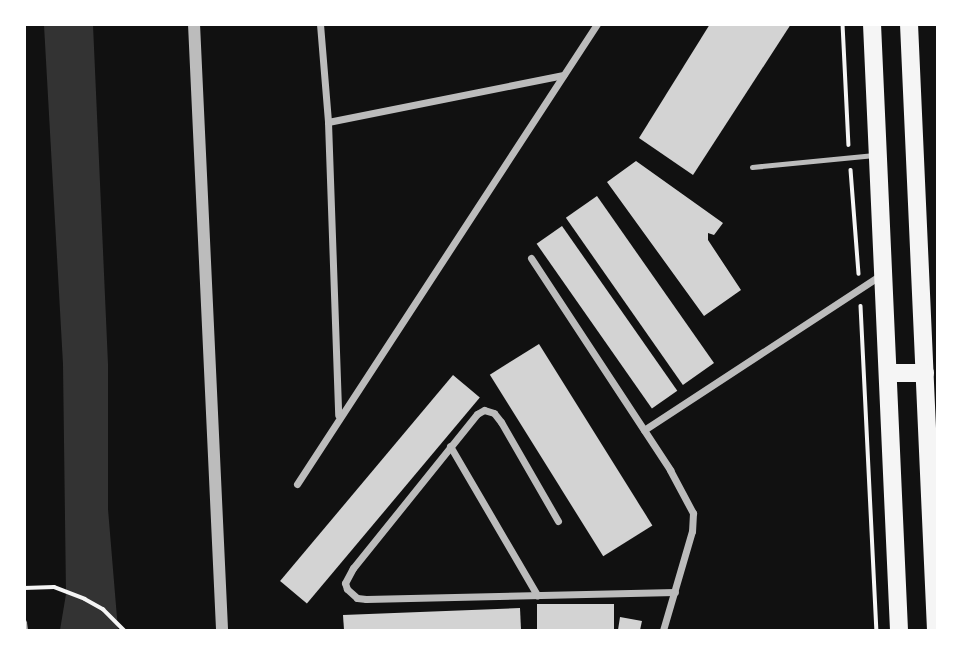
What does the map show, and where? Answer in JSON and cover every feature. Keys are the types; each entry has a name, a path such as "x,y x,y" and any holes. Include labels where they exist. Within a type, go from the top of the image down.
{"main road":[{"path":"872,24 899,631"},
{"path":"909,24 925,373 932,413 936,631"},
{"path":"888,373 925,373"}],"street":[{"path":"194,24 222,631"},
{"path":"320,24 328,122 338,416"},
{"path":"297,484 338,416 597,24"},
{"path":"328,122 563,75"},
{"path":"531,258 644,430 693,513 692,531 663,631"},
{"path":"644,430 882,274"},
{"path":"558,521 494,413 484,410 477,414 450,446 353,568 345,583 347,589 357,598 366,599 675,592"},
{"path":"450,446 537,595"}],"lane":[{"path":"752,167 877,155"},
{"path":"24,621 25,631"}],"path":[{"path":"844,24 846,85"},
{"path":"847,66 847,57 844,57 860,288 877,631"},
{"path":"24,588 54,587 85,599 124,631"}],"shaded area":[{"path":"44,25 93,25 108,364 108,509 118,630 60,630 66,594 63,364"}],"building":[{"path":"710,24 791,24 693,175 639,138"},
{"path":"636,161 723,223 714,235 708,233 708,240 741,290 704,316 607,182"},
{"path":"597,196 714,363 683,385 566,218"},
{"path":"562,226 677,391 652,408 537,244"},
{"path":"539,344 652,525 603,556 490,375"},
{"path":"453,375 480,397 307,604 280,581"},
{"path":"537,604 614,604 614,629 537,629"},
{"path":"520,608 521,630 344,630 343,615"},
{"path":"620,617 642,621 640,630 618,630"}]}
